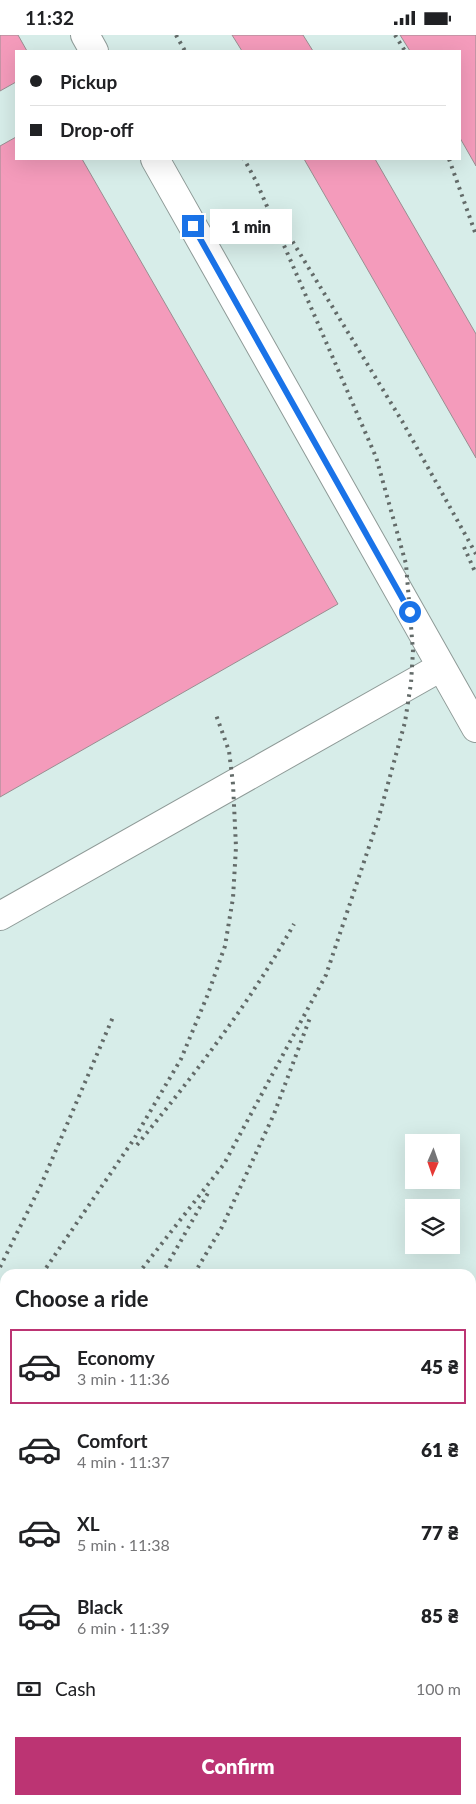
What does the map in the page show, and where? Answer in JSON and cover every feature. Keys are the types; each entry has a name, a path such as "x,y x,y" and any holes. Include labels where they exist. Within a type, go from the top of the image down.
{"lane":[{"path":"85,35 93,50"},
{"path":"156,160 476,728"},
{"path":"0,916 441,667"}],"shaded area":[{"path":"0,35 476,35 476,1269 0,1269"}],"building":[{"path":"0,35 18,35 26,50 15,50 15,83 0,91"},
{"path":"232,35 303,35 312,50 241,50"},
{"path":"400,35 476,35 476,166 461,140 461,50 409,50"},
{"path":"15,138 15,160 83,160 338,604 0,797 0,146"},
{"path":"305,160 376,160 476,334 476,458"}],"railway":[{"path":"176,35 184,50"},
{"path":"395,35 404,50"},
{"path":"142,1269 224,1164 326,975 378,820 405,722 411,683 413,651 406,564 376,457 256,181 245,160"},
{"path":"449,160 476,235"},
{"path":"277,216 402,421 476,554"},
{"path":"464,547 476,574"},
{"path":"45,1269 134,1139 181,1059 208,994 225,946 233,898 236,847 233,784 229,751 215,712"},
{"path":"137,1145 240,1010 294,924"},
{"path":"197,1269 222,1227 274,1114 311,1015"},
{"path":"0,1267 41,1185 113,1017"},
{"path":"165,1269 208,1193"}],"route":[{"path":"193,226 410,612"}]}
